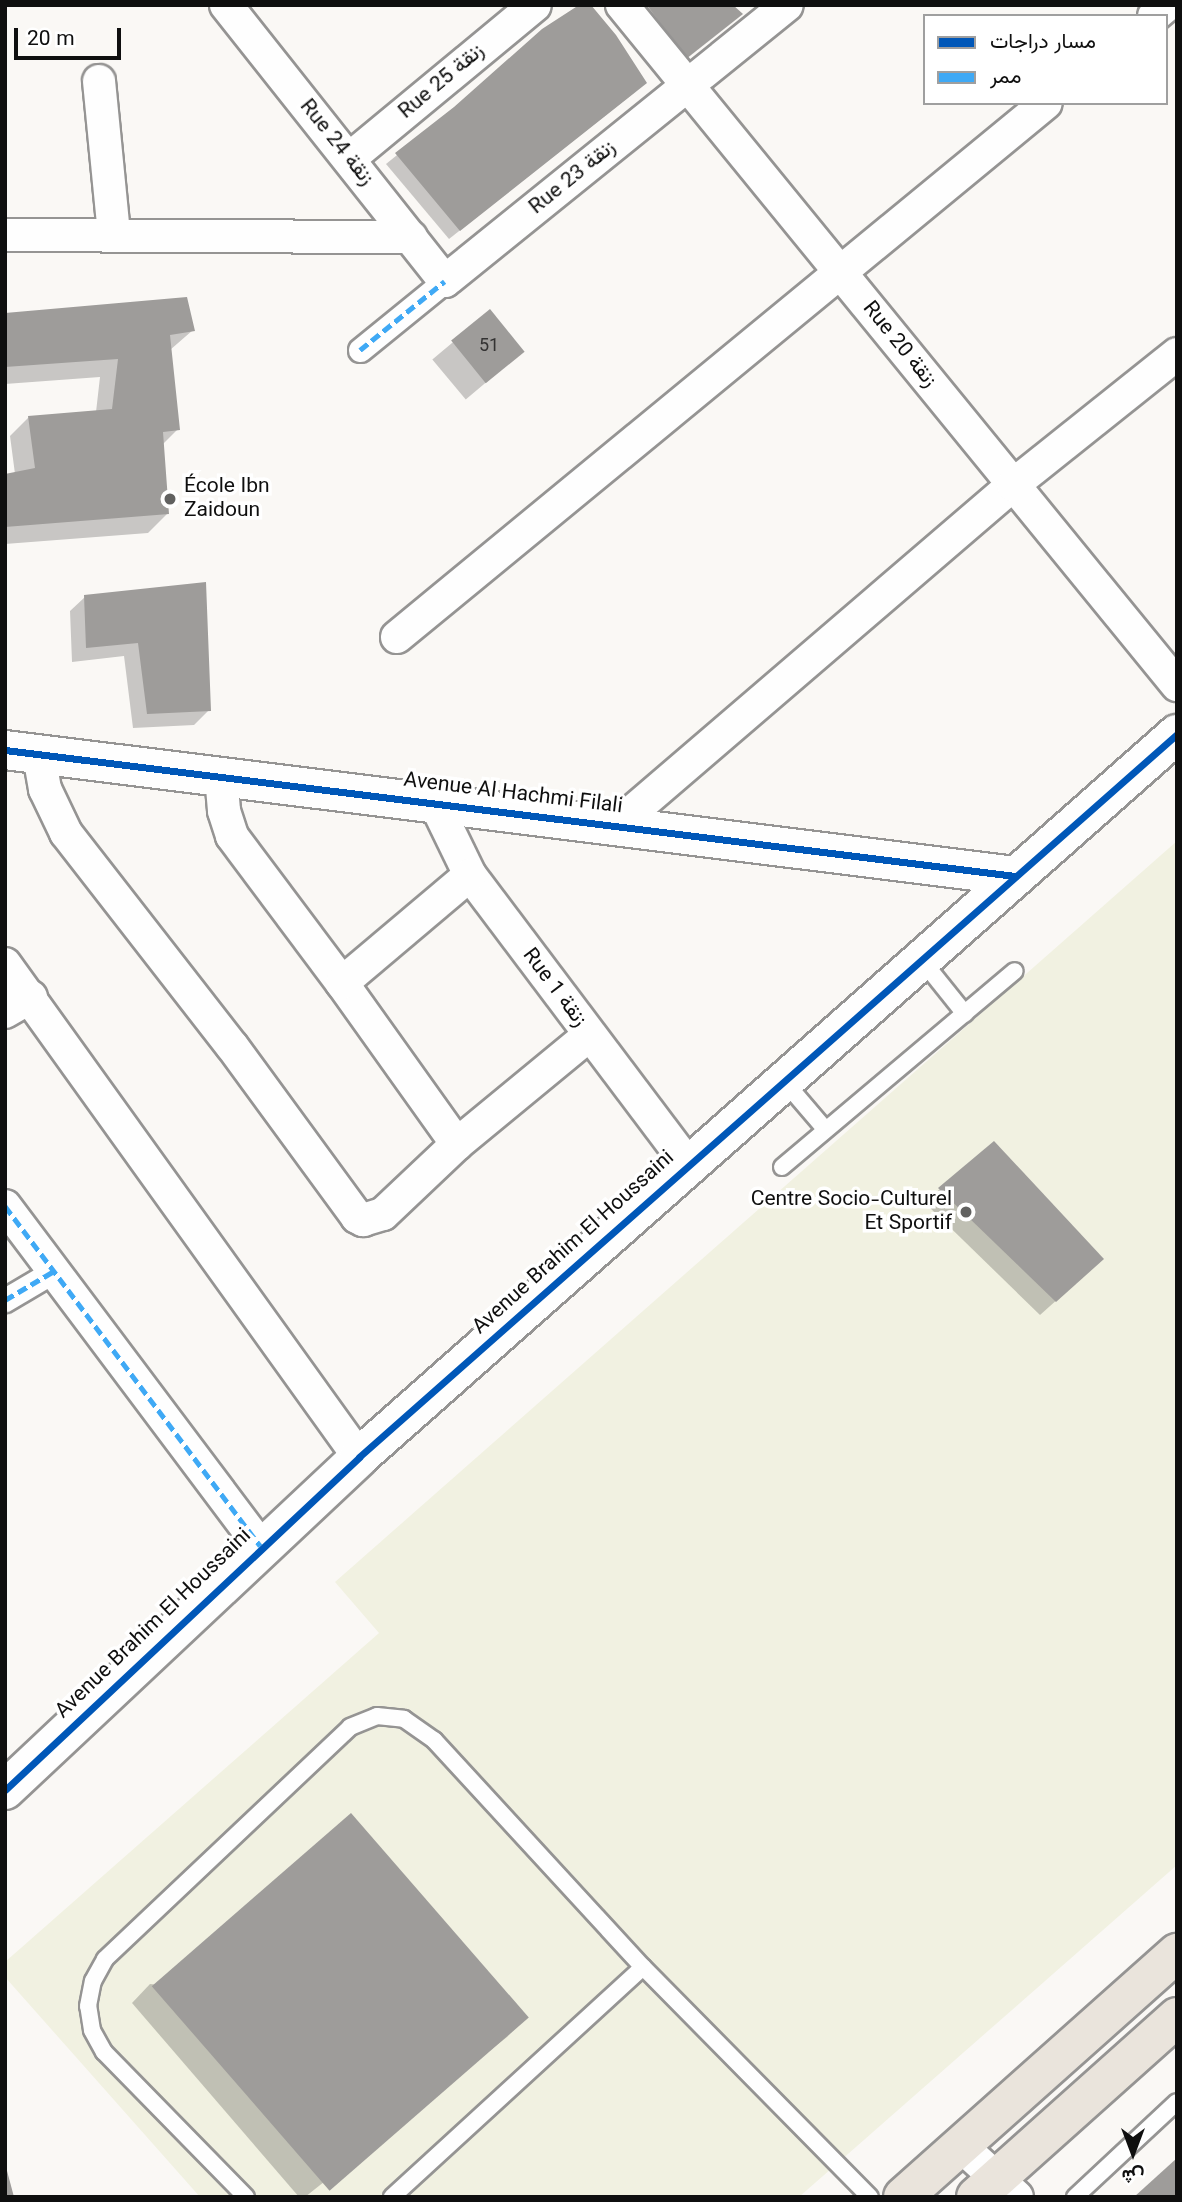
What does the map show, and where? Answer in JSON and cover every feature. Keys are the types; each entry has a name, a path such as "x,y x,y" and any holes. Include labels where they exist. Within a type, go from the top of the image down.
{"main road":[{"path":"903,2197 1177,1953"},
{"path":"997,2190 1177,2017"}],"street":[{"name":"Rue 24 زنقة","path":"226,5 445,281"},
{"name":"Rue 25 زنقة","path":"349,159 535,5"},
{"name":"Rue 20 زنقة","path":"622,5 1177,685"},
{"name":"Rue 23 زنقة","path":"360,350 787,5"},
{"path":"99,81 114,235"},
{"path":"397,637 1044,105"},
{"path":"6,229 114,235 411,237"},
{"path":"618,824 1013,485 1177,354"},
{"name":"Avenue Brahim El Houssaini","path":"5,1790 260,1546 359,1457 1015,876 1171,749"},
{"path":"22,752 45,789 66,833 232,1046 357,1217 368,1220 383,1214 457,1144 589,1035"},
{"name":"Avenue Al Hachmi Filali","path":"22,752 618,824 1015,876"},
{"path":"221,776 224,811 232,835 457,1144"},
{"name":"Rue 1 زنقة","path":"435,803 470,875 688,1164"},
{"path":"342,983 470,875"},
{"path":"5,964 18,1004 127,1135 359,1457"},
{"path":"5,1206 260,1546"},
{"path":"5,1300 54,1271"},
{"path":"960,2145 997,2190"}],"lane":[{"path":"921,959 965,1014"},
{"path":"782,1167 1015,971"},
{"path":"784,1081 825,1129"},
{"path":"246,2197 104,2052 92,2030 88,2006 93,1981 106,1959 350,1727 377,1716 404,1719 434,1740 643,1967 870,2197"},
{"path":"392,2197 643,1967"},
{"path":"1075,2197 1177,2102"}],"green space":[{"name":"Centre Socio-Culturel Et Sportif","path":"1177,841 1177,1865 799,2197 200,2197 5,1977 5,1962 379,1633 335,1582"}],"building":[{"path":"579,5 591,5 616,35 647,83 460,231 395,153 454,107 542,29"},
{"path":"647,5 733,5 743,14 686,59"},
{"path":"187,297 195,331 170,335 180,430 163,432 169,514 5,527 5,474 35,468 28,416 112,409 118,359 5,367 5,313"},
{"path":"490,309 525,352 486,383 451,340"},
{"path":"206,582 211,711 147,714 138,643 86,648 84,595"},
{"path":"994,1141 1104,1259 1056,1302 938,1188"},
{"path":"351,1813 529,2018 330,2191 152,1986"},
{"path":"1177,2158 1177,2197 1134,2197"},
{"path":"6,2167 14,2197 5,2197"}],"marked path":[{"path":"360,350 445,281"},
{"path":"5,1206 260,1546"},
{"path":"5,1300 54,1271"}],"cycle path":[{"path":"5,1790 359,1457 1177,734"},
{"path":"5,750 1015,876"}],"place":[{"name":"École Ibn Zaidoun","path":"170,499"},
{"name":"Centre Socio-Culturel Et Sportif","path":"966,1212"}]}
